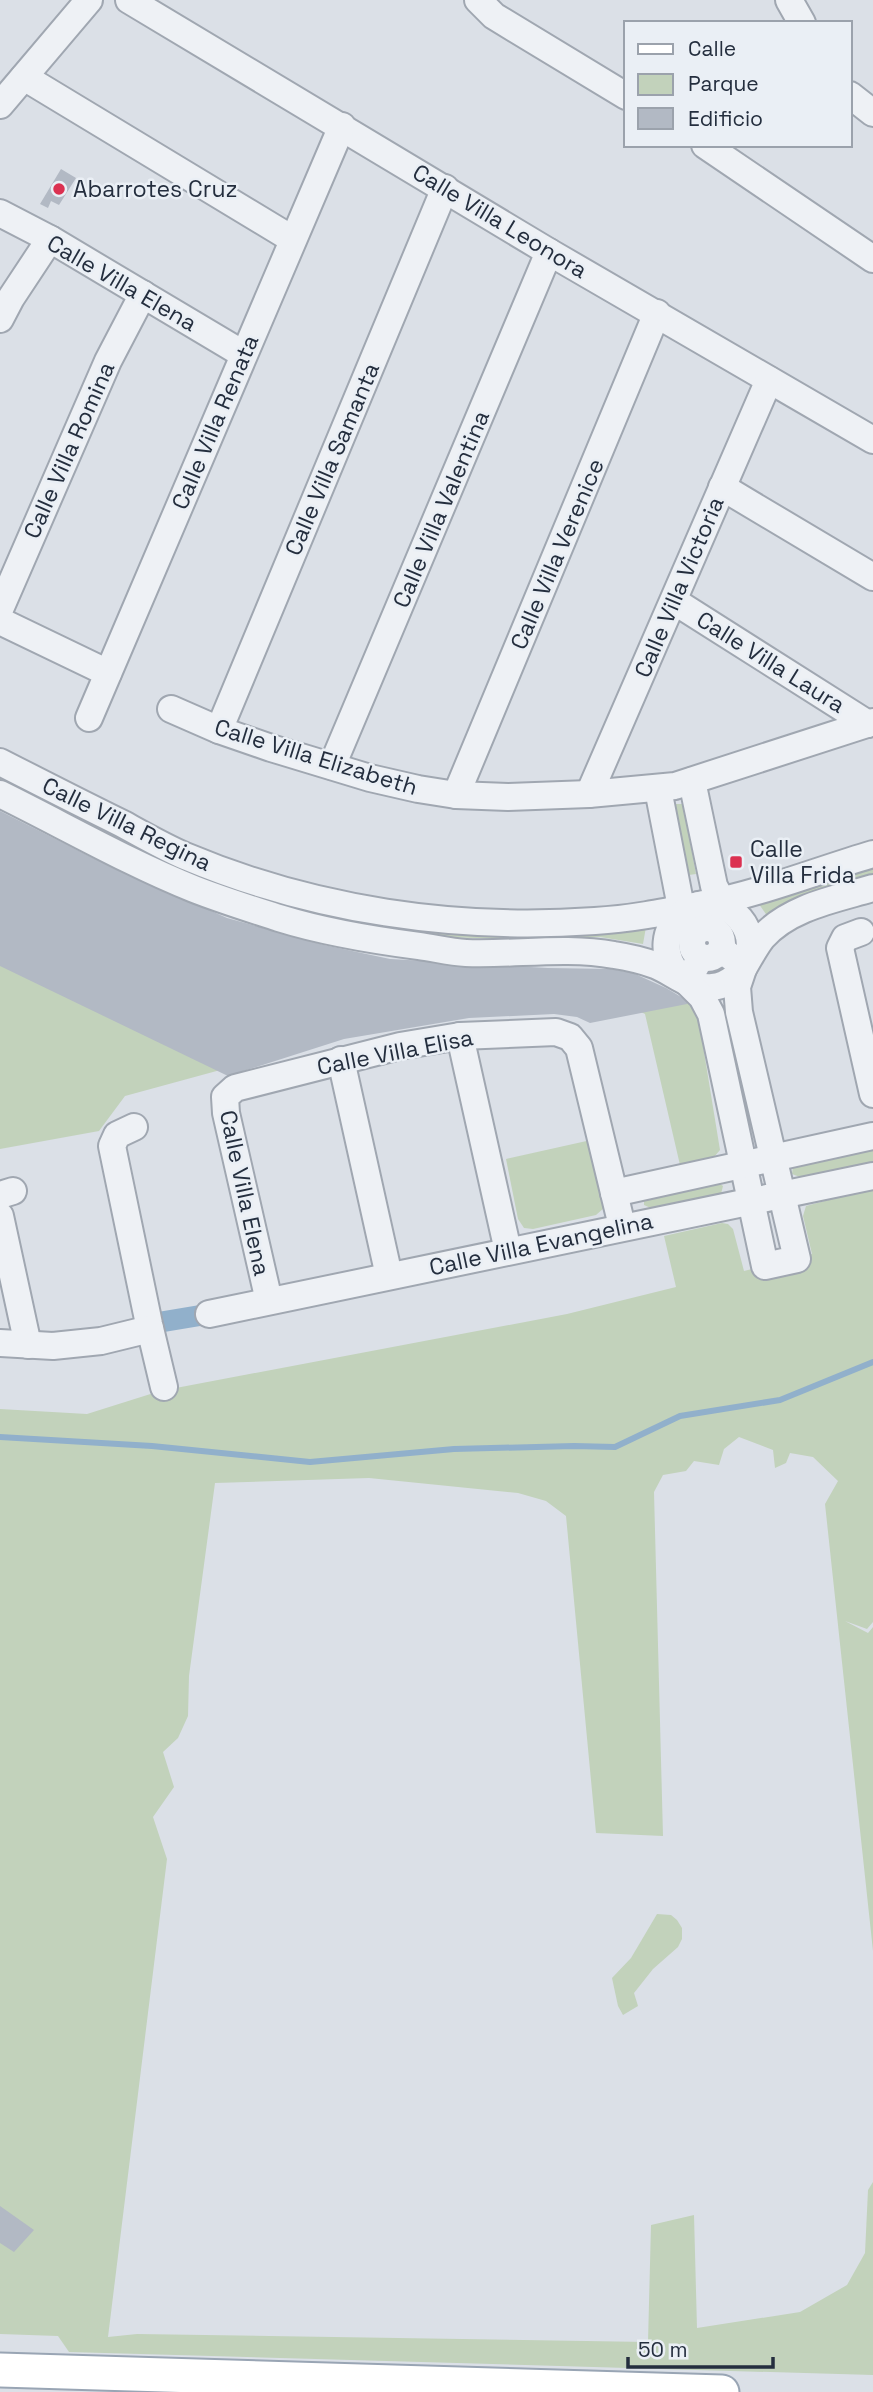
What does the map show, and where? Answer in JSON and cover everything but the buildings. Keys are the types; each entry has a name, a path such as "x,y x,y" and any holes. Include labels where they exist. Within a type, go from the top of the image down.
{"main road":[{"path":"0,2370 722,2392"}],"street":[{"path":"0,105 89,0"},
{"name":"Calle Villa Leonora","path":"129,0 549,252 873,440"},
{"path":"478,0 494,16 624,95"},
{"path":"789,0 801,21"},
{"path":"24,77 292,239"},
{"path":"852,96 873,113"},
{"name":"Calle Villa Renata","path":"89,718 342,126"},
{"path":"708,147 873,259"},
{"name":"Calle Villa Samanta","path":"219,730 445,188"},
{"name":"Calle Villa Elena","path":"0,213 50,239 243,354"},
{"path":"0,319 50,239"},
{"name":"Calle Villa Valentina","path":"332,766 549,252"},
{"name":"Calle Villa Romina","path":"0,609 103,373 143,293"},
{"name":"Calle Villa Verenice","path":"456,794 657,313"},
{"name":"Calle Villa Victoria","path":"589,794 769,380"},
{"path":"722,487 873,577"},
{"name":"Calle Villa Laura","path":"674,601 870,723"},
{"path":"0,621 108,673"},
{"name":"Calle Villa Elizabeth","path":"171,709 219,730 332,766 418,789 508,797 658,789 692,781 870,723"},
{"name":"Calle Villa Regina","path":"0,762 183,855 219,869 318,899 381,912 504,924 597,921 706,943"},
{"path":"692,781 714,886 702,997 711,1014 761,1176"},
{"path":"658,789 678,890 706,943 737,988 761,1176"},
{"name":"Calle Villa Regina","path":"0,794 195,889 282,919 375,940 464,953 611,954 653,964 706,943 777,885 873,854"},
{"path":"706,943 762,938 782,922 813,906 873,888"},
{"path":"861,932 845,938 840,948 873,1094"},
{"name":"Calle Villa Elisa","path":"235,1088 400,1046 460,1036 555,1032 564,1034 579,1048 622,1226"},
{"path":"460,1036 508,1251"},
{"path":"341,1060 389,1276"},
{"name":"Calle Villa Elena","path":"235,1088 225,1097 225,1104 268,1301"},
{"path":"134,1127 117,1135 113,1146 164,1387"},
{"name":"Calle Villa Evangelina","path":"209,1314 622,1226 873,1136"},
{"name":"Calle Villa Evangelina","path":"614,1193 761,1176 873,1176"},
{"path":"0,1216 28,1345"},
{"path":"0,1343 52,1346 101,1342 150,1329"}],"green space":[{"path":"0,777 171,860 237,888 646,927 643,944 600,937 540,940 441,937 321,918 225,888 79,822 0,782"},
{"path":"675,804 683,804 696,874 689,875"},
{"path":"0,814 203,914 385,962 669,992 690,1003 698,1015 720,1150 714,1157 680,1165 645,1014 514,1011 359,1032 125,1096 99,1131 0,1149"},
{"path":"873,866 873,874 805,895 768,917 756,900"},
{"path":"706,913 731,924 738,941 728,964 712,971 705,971 690,963 680,950 684,927"},
{"path":"591,1140 604,1208 596,1215 533,1229 524,1228 518,1219 506,1159"},
{"path":"873,1148 873,1162 870,1163 800,1177 792,1174 793,1166"},
{"path":"717,1182 723,1186 721,1194 712,1197 653,1209 644,1205 644,1199"},
{"path":"873,1188 873,1622 867,1629 845,1621 868,1633 873,1627 873,1951 825,1504 838,1481 813,1457 790,1453 786,1463 775,1468 773,1450 739,1437 724,1449 719,1465 694,1461 686,1471 663,1475 654,1492 663,1836 596,1833 566,1516 546,1501 518,1493 369,1478 215,1483 189,1676 188,1716 178,1738 163,1752 174,1787 153,1817 167,1859 108,2337 137,2334 648,2342 651,2225 694,2215 697,2328 800,2312 847,2285 865,2253 868,2190 873,2182 873,2375 69,2352 58,2336 0,2334 0,1409 87,1414 160,1391 567,1314 676,1287 664,1236 722,1223 733,1229 744,1271 812,1254 803,1216 806,1206"},
{"path":"657,1914 671,1915 677,1920 682,1928 682,1939 678,1947 653,1969 634,1993 638,2006 623,2015 618,2006 612,1978 631,1958"}],"waterway":[{"path":"149,1324 209,1314"},
{"path":"0,1437 152,1446 310,1462 454,1449 615,1447 680,1416 780,1400 873,1362"}],"place":[{"name":"Abarrotes Cruz","path":"59,189"},
{"name":"Calle Villa Frida","path":"736,862"}]}
